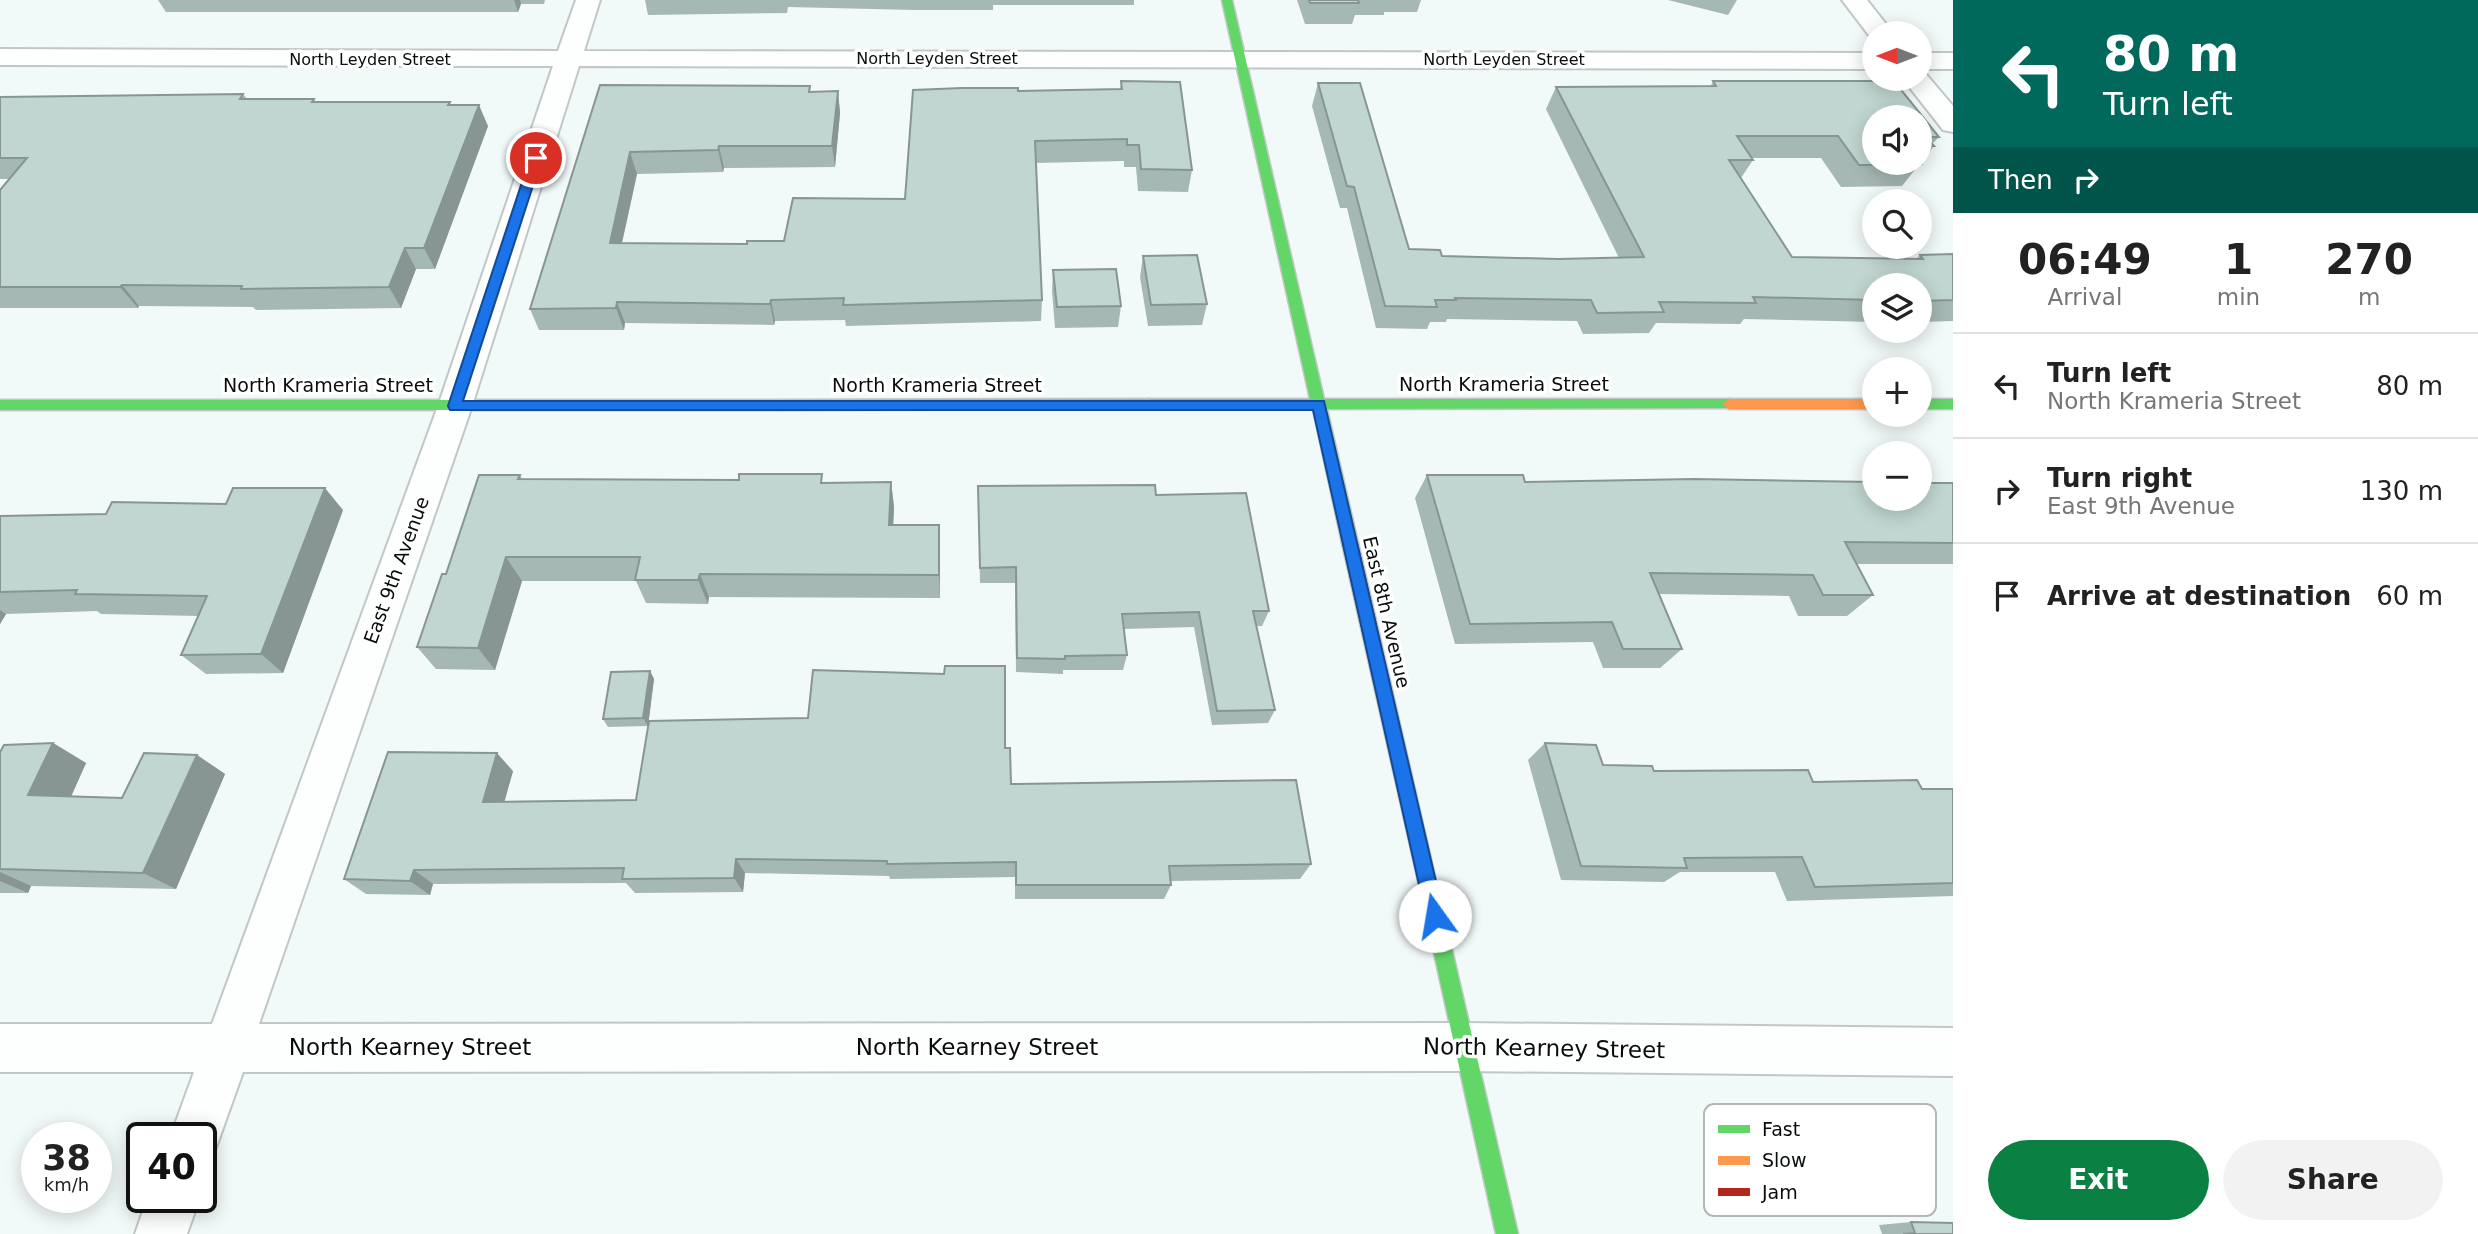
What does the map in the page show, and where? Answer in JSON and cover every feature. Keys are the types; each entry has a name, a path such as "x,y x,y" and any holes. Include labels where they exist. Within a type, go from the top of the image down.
{"street":[{"name":"East 9th Avenue","path":"200,1122 455,406 588,0"},
{"name":"East 8th Avenue","path":"1227,0 1507,1234"},
{"path":"1854,0 1871,21"},
{"name":"North Leyden Street","path":"0,57 1240,57 1862,61"},
{"path":"1932,61 1953,61"},
{"path":"1926,91 1953,124"},
{"name":"North Krameria Street","path":"0,405 1862,404"},
{"path":"1932,404 1953,404"},
{"name":"North Kearney Street","path":"0,1048 1465,1047 1953,1052"},
{"path":"161,1234 168,1213"}],"building":[{"path":"1309,0 1358,0 1359,3 1310,3"},
{"path":"1121,81 1180,82 1192,170 1141,169 1139,145 1127,145 1127,139 1035,141 1042,300 843,305 844,298 771,300 770,304 617,302 616,308 530,309 600,85 810,86 809,92 838,91 832,146 719,146 718,150 630,152 610,243 747,244 747,241 784,241 793,198 905,199 913,90 1122,89"},
{"path":"1713,81 1862,81 1862,91 1902,91 1913,105 1862,105 1862,165 1859,165 1838,136 1737,136 1753,160 1729,160 1792,257 1932,259 1932,255 1953,254 1953,300 1932,301 1932,273 1862,273 1862,300 1753,297 1756,303 1659,302 1664,312 1597,313 1591,300 1455,298 1456,300 1435,300 1437,307 1385,306 1354,187 1347,186 1318,83 1360,83 1409,249 1440,250 1442,256 1558,259 1644,257 1556,87 1716,86"},
{"path":"243,94 240,99 450,102 448,105 479,105 424,248 405,248 389,287 0,287 0,190 27,158 0,158 0,97"},
{"path":"1197,255 1207,304 1151,305 1143,256"},
{"path":"1116,269 1121,306 1057,307 1053,270"},
{"path":"739,474 822,474 821,483 891,482 889,525 939,525 939,575 700,574 698,580 635,580 640,557 506,557 478,648 417,647 442,574 446,574 479,475 520,475 518,479 739,480"},
{"path":"1427,475 1523,475 1525,482 1694,479 1862,482 1862,511 1932,511 1932,483 1953,483 1953,543 1845,542 1873,595 1823,595 1813,575 1650,573 1682,649 1623,649 1612,622 1470,624"},
{"path":"1155,485 1156,495 1246,493 1269,611 1253,611 1275,710 1217,711 1199,612 1122,614 1127,655 1065,656 1065,659 1017,658 1016,567 980,568 978,486"},
{"path":"233,488 325,488 261,654 181,655 207,596 75,594 77,590 0,592 0,516 106,514 112,502 226,504"},
{"path":"945,666 1005,666 1005,748 1010,748 1011,784 1296,780 1311,864 1169,866 1171,885 1016,885 1016,862 887,864 887,861 736,859 734,878 622,879 624,868 414,870 410,881 344,879 388,752 497,753 483,802 636,800 649,721 808,718 813,670 944,674"},
{"path":"650,671 643,718 603,719 611,672"},
{"path":"53,743 28,795 122,798 144,753 197,755 143,873 0,869 0,752 4,745"},
{"path":"1545,743 1596,745 1603,765 1652,766 1654,771 1808,770 1813,782 1917,780 1922,789 1953,789 1953,883 1815,887 1802,857 1684,858 1687,868 1581,866"},
{"path":"1911,1222 1953,1223 1953,1234 1903,1234 1915,1233"}],"traffic: fast":[{"path":"1227,0 1350,543"},
{"path":"1149,404 1729,404"},
{"path":"1932,404 1953,404"},
{"path":"0,405 779,405"},
{"path":"1430,894 1507,1234"}],"traffic: slow":[{"path":"779,405 1149,404"},
{"path":"1729,404 1862,404"}],"traffic: jam":[{"path":"1350,543 1430,894"}],"route":[{"path":"536,158 455,406 1319,405 1435,916"}]}
